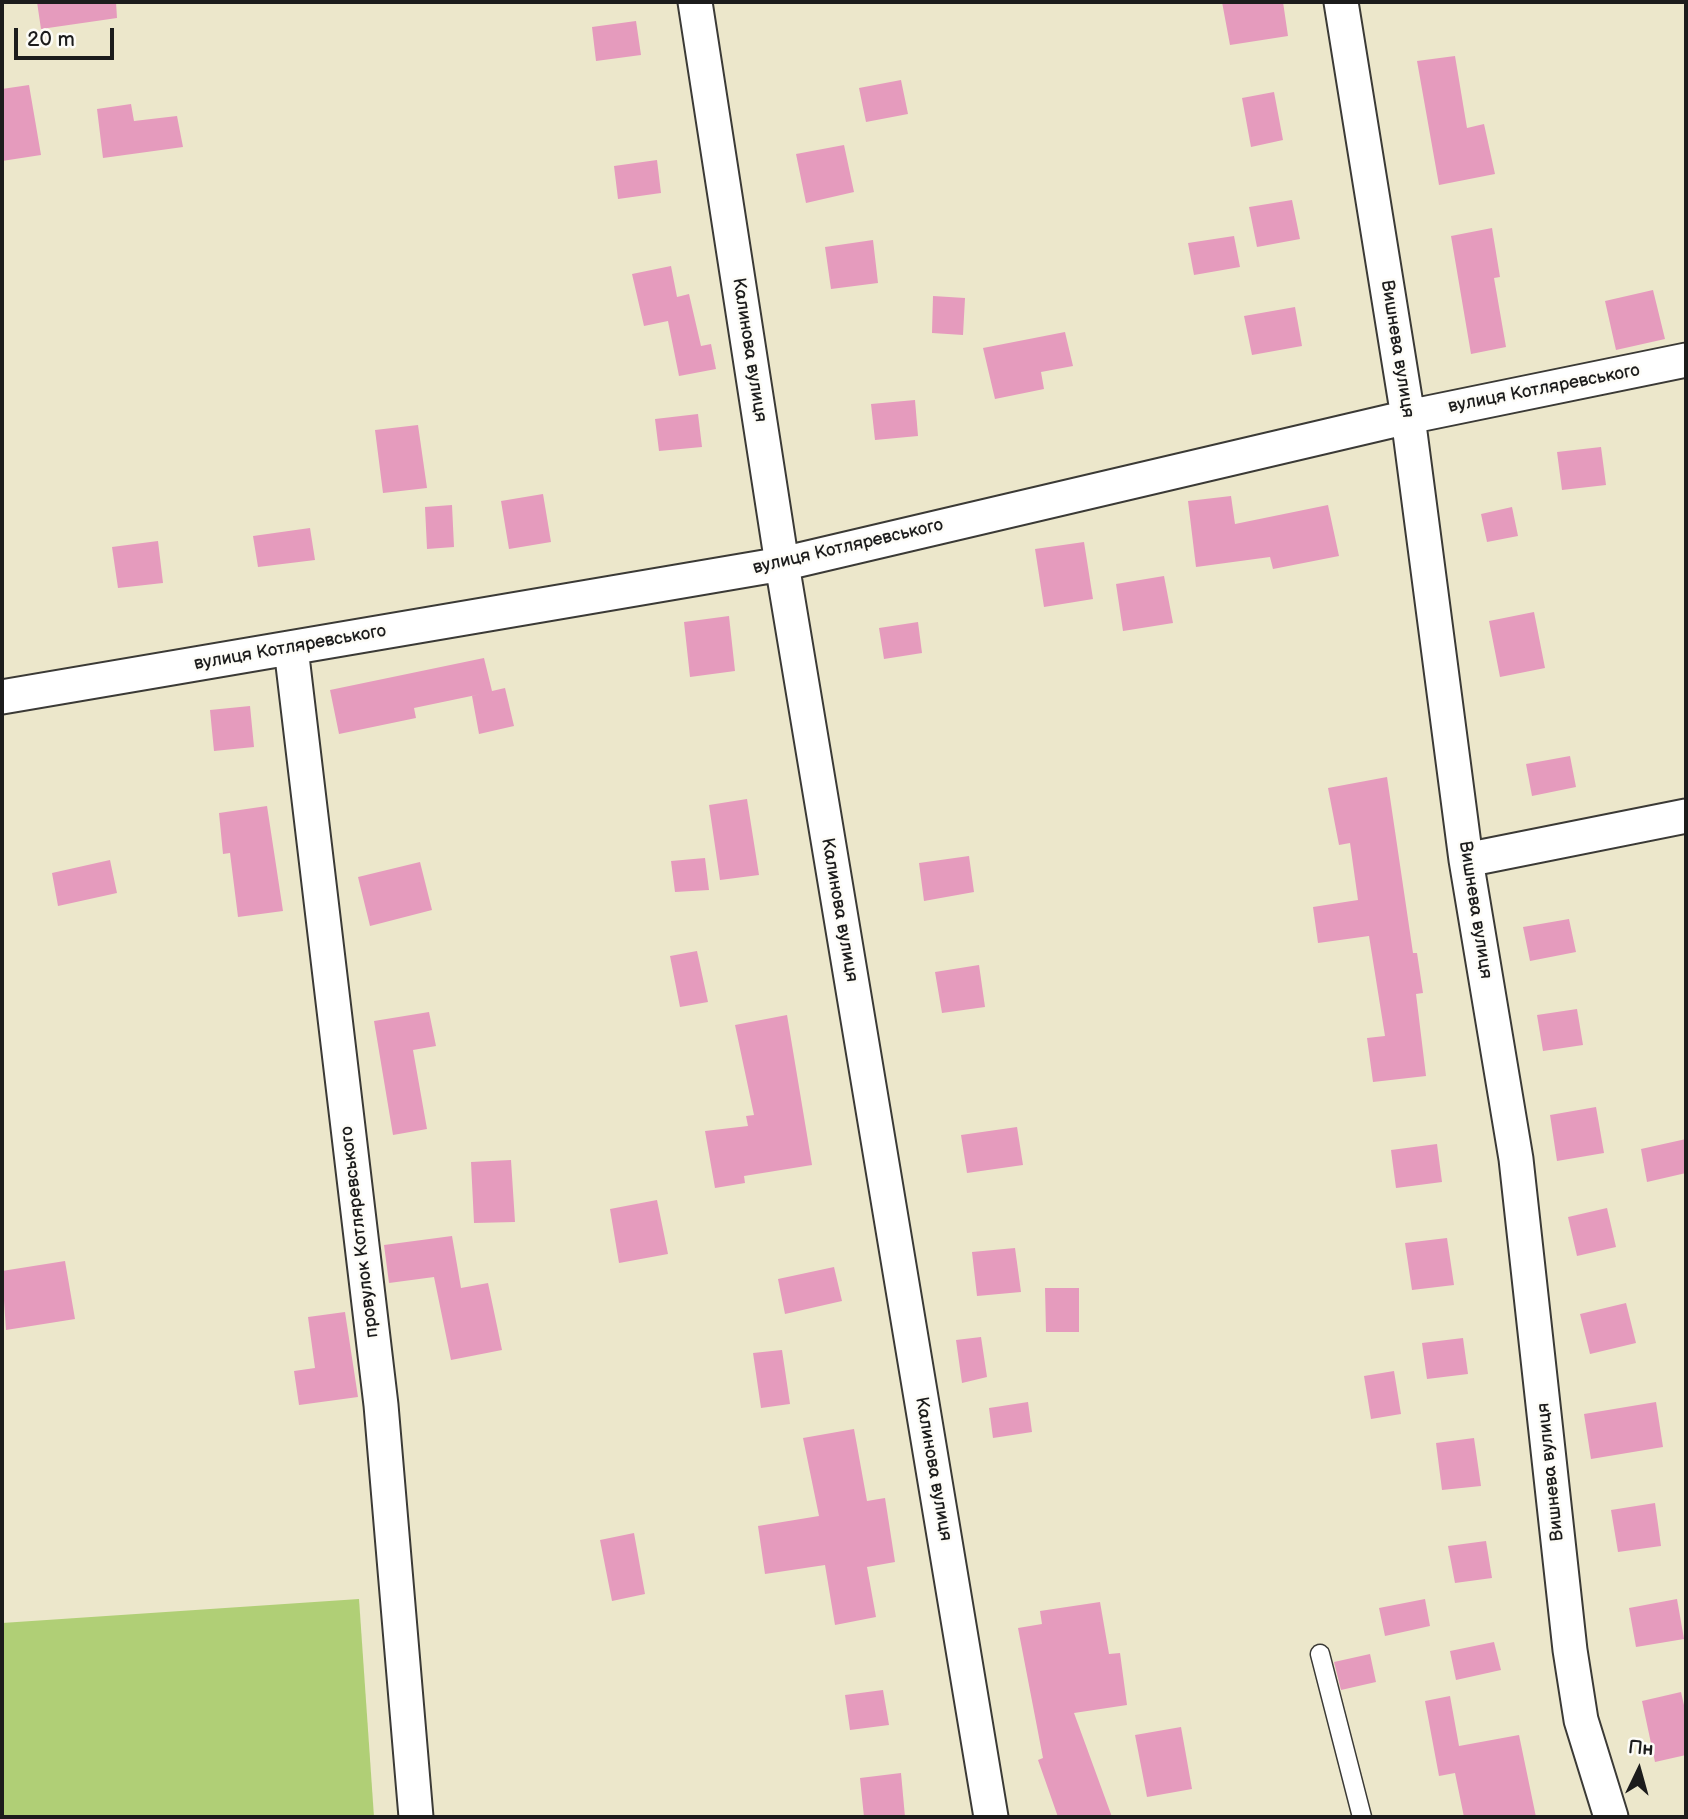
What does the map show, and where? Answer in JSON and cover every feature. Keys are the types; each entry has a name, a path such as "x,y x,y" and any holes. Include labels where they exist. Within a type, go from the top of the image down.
{"street":[{"name":"Калинова вулиця","path":"695,2 782,564 991,1817"},
{"name":"Вишнева вулиця","path":"1341,2 1408,417 1466,860 1516,1158 1570,1650 1581,1720 1611,1817"},
{"name":"вулиця Котляревського","path":"2,697 782,564 1408,417 1686,360"},
{"name":"провулок Котляревського","path":"291,648 381,1405 416,1817"},
{"path":"1466,860 1686,816"}],"lane":[{"path":"1320,1654 1362,1817"}],"green space":[{"path":"359,1599 374,1817 2,1817 2,1623"}],"building":[{"path":"37,2 116,2 117,18 41,29"},
{"path":"1222,2 1283,2 1288,36 1230,45"},
{"path":"636,21 641,55 596,61 592,27"},
{"path":"1455,56 1467,128 1484,124 1495,174 1439,185 1417,61"},
{"path":"901,80 908,114 866,122 859,88"},
{"path":"29,85 41,155 2,161 2,89"},
{"path":"1274,92 1283,140 1251,147 1242,98"},
{"path":"131,104 134,121 177,116 183,147 103,158 97,109"},
{"path":"844,145 854,192 806,203 796,154"},
{"path":"657,160 661,193 618,199 614,166"},
{"path":"1292,200 1300,239 1257,247 1249,207"},
{"path":"1492,228 1500,277 1494,278 1506,347 1471,354 1451,236"},
{"path":"1234,236 1240,267 1194,275 1188,243"},
{"path":"873,240 878,283 831,289 825,247"},
{"path":"671,266 677,297 689,294 701,346 711,344 716,369 679,376 668,321 644,326 632,274"},
{"path":"1653,290 1665,339 1616,350 1605,301"},
{"path":"933,296 965,298 963,335 932,333"},
{"path":"1295,307 1302,346 1252,355 1244,316"},
{"path":"1065,332 1073,366 1041,372 1044,389 995,399 983,348"},
{"path":"915,400 918,436 875,440 871,404"},
{"path":"698,414 702,447 659,451 655,419"},
{"path":"418,425 427,488 383,493 375,430"},
{"path":"1601,447 1606,485 1562,490 1557,452"},
{"path":"543,494 551,542 509,549 501,501"},
{"path":"1231,496 1235,524 1328,505 1339,556 1273,569 1270,557 1196,567 1188,501"},
{"path":"452,505 454,547 427,549 425,507"},
{"path":"1512,507 1518,536 1487,542 1481,514"},
{"path":"310,528 315,560 258,567 253,536"},
{"path":"158,541 163,583 118,588 112,547"},
{"path":"1084,542 1093,599 1044,607 1035,549"},
{"path":"1164,576 1173,623 1123,631 1116,584"},
{"path":"1534,612 1545,668 1500,677 1489,621"},
{"path":"729,616 735,671 690,677 684,622"},
{"path":"918,622 922,653 884,659 879,628"},
{"path":"484,658 492,691 505,688 514,726 479,734 472,696 481,694 414,708 416,718 339,734 330,690"},
{"path":"250,706 254,747 214,751 210,710"},
{"path":"1570,756 1576,787 1532,796 1526,764"},
{"path":"1387,777 1413,953 1417,953 1423,993 1416,994 1426,1076 1373,1082 1367,1038 1385,1036 1369,936 1318,943 1313,907 1358,900 1350,843 1339,845 1328,788"},
{"path":"747,799 759,875 720,880 709,805"},
{"path":"267,806 283,911 238,917 230,853 223,854 219,813"},
{"path":"969,856 974,892 924,901 919,863"},
{"path":"705,858 709,890 675,892 671,861"},
{"path":"110,860 117,893 58,906 52,873"},
{"path":"420,862 432,910 370,926 358,877"},
{"path":"1569,919 1576,952 1530,961 1523,927"},
{"path":"697,951 708,1002 680,1007 670,956"},
{"path":"979,965 985,1007 942,1013 935,972"},
{"path":"1577,1009 1583,1045 1543,1051 1537,1015"},
{"path":"429,1012 436,1046 413,1050 427,1129 393,1135 374,1021"},
{"path":"787,1015 812,1165 744,1176 745,1183 715,1188 705,1131 748,1126 746,1116 754,1115 735,1025"},
{"path":"1596,1107 1604,1153 1557,1161 1550,1115"},
{"path":"1017,1127 1023,1165 967,1173 961,1135"},
{"path":"1686,1139 1686,1173 1647,1182 1641,1149"},
{"path":"1437,1144 1442,1182 1396,1188 1391,1150"},
{"path":"511,1160 515,1222 474,1223 471,1162"},
{"path":"657,1200 668,1254 619,1263 610,1209"},
{"path":"1607,1208 1616,1247 1577,1256 1568,1217"},
{"path":"452,1236 461,1288 488,1283 502,1350 451,1360 434,1277 389,1283 384,1245"},
{"path":"1447,1238 1454,1285 1412,1290 1405,1243"},
{"path":"1015,1248 1021,1292 977,1296 972,1252"},
{"path":"65,1261 75,1319 6,1330 2,1271"},
{"path":"834,1267 842,1301 785,1314 778,1279"},
{"path":"1045,1288 1079,1288 1079,1332 1046,1332"},
{"path":"1626,1303 1636,1343 1590,1354 1580,1314"},
{"path":"345,1312 358,1397 299,1405 294,1371 315,1368 308,1317"},
{"path":"981,1337 987,1377 962,1383 956,1340"},
{"path":"1463,1338 1468,1374 1427,1379 1422,1343"},
{"path":"782,1350 790,1404 761,1408 753,1353"},
{"path":"1394,1371 1401,1414 1371,1419 1364,1376"},
{"path":"1028,1402 1032,1432 993,1438 989,1408"},
{"path":"1656,1402 1663,1447 1591,1459 1584,1414"},
{"path":"854,1429 867,1501 885,1498 895,1562 867,1567 876,1617 835,1625 825,1565 765,1574 758,1526 819,1516 803,1438"},
{"path":"1474,1438 1481,1486 1442,1490 1436,1443"},
{"path":"1655,1503 1661,1546 1618,1552 1611,1510"},
{"path":"634,1533 645,1594 612,1601 600,1540"},
{"path":"1486,1541 1492,1578 1455,1583 1448,1546"},
{"path":"1425,1599 1430,1626 1385,1636 1379,1608"},
{"path":"1677,1599 1684,1639 1636,1647 1629,1608"},
{"path":"1100,1602 1109,1654 1120,1653 1127,1705 1074,1713 1112,1817 1058,1817 1038,1760 1043,1758 1018,1628 1042,1624 1040,1611"},
{"path":"1494,1642 1501,1670 1456,1680 1450,1651"},
{"path":"1370,1654 1376,1682 1341,1690 1334,1662"},
{"path":"883,1690 889,1725 850,1730 845,1695"},
{"path":"1681,1692 1686,1714 1686,1755 1655,1762 1642,1701"},
{"path":"1450,1696 1459,1746 1519,1735 1536,1817 1464,1817 1455,1773 1439,1776 1425,1701"},
{"path":"1181,1727 1192,1789 1147,1797 1135,1735"},
{"path":"901,1773 905,1817 864,1817 860,1778"}]}
